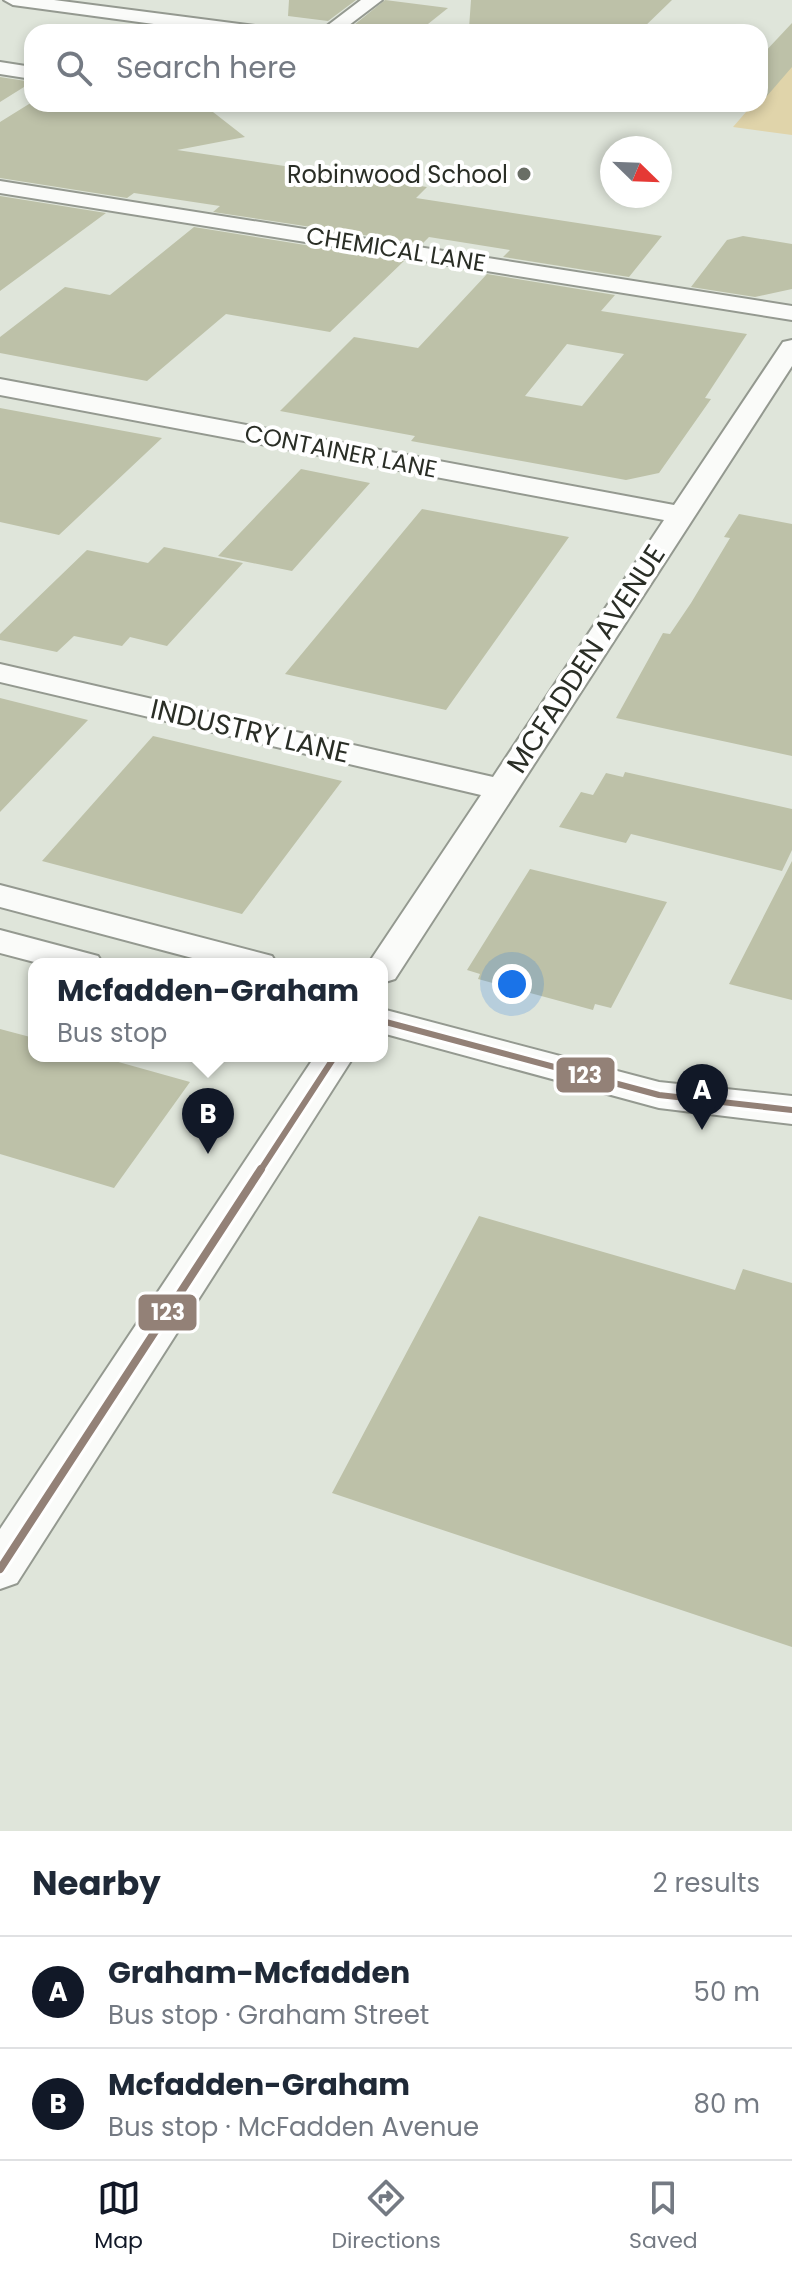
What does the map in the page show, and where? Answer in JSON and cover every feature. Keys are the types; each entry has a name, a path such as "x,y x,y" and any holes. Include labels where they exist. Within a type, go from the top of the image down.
{"street":[{"path":"13,0 194,24"},
{"path":"339,24 373,0"},
{"path":"0,68 24,72"},
{"name":"CHEMICAL LANE","path":"0,187 792,313"},
{"name":"MCFADDEN AVENUE","path":"388,962 792,347"},
{"name":"CONTAINER LANE","path":"0,387 682,515"},
{"name":"INDUSTRY LANE","path":"0,673 500,789"},
{"path":"0,896 236,958"},
{"path":"0,941 63,958"},
{"path":"388,1023 659,1095 792,1110"},
{"path":"0,1569 331,1062"}],"shaded area":[{"path":"792,59 792,135 733,127 746,112 768,112 768,93"}],"building":[{"path":"289,0 356,0 328,21 288,16"},
{"path":"385,0 448,8 428,24 355,24"},
{"path":"471,0 672,0 647,24 469,24"},
{"path":"792,23 792,67 768,95 768,48"},
{"path":"0,77 24,81 24,87 0,102"},
{"path":"24,107 24,112 213,112 245,137 177,150 427,187 416,198 662,236 629,277 503,257 510,250 429,237 422,244 213,212 220,206 134,193 127,198 0,178 0,122"},
{"path":"0,196 106,213 0,291"},
{"path":"194,227 404,261 330,332 226,314 147,381 0,353 0,337 65,287 110,295"},
{"path":"743,236 792,244 792,289 755,297 691,287 727,240"},
{"path":"487,274 615,295 601,311 747,334 705,398 711,399 659,473 626,480 411,441 415,436 280,411 354,337 418,348","holes":["567,344 624,354 582,406 525,396"]},
{"path":"0,408 162,438 59,535 0,522"},
{"path":"301,469 370,483 292,571 218,556"},
{"path":"422,509 569,537 446,710 285,674"},
{"path":"739,514 792,524 792,756 616,718 663,633 670,634 691,603 730,538 724,537"},
{"path":"164,547 243,563 167,646 130,637 122,646 74,636 57,652 0,640 0,634 87,550 148,563"},
{"path":"0,698 88,720 0,812"},
{"path":"153,736 342,781 242,914 42,861"},
{"path":"625,772 792,809 792,850 782,871 631,834 626,843 559,827 581,792 593,795 606,773 623,777"},
{"path":"792,861 792,1000 729,984"},
{"path":"530,869 667,902 611,1008 595,1004 593,1010 478,979 480,974 467,970"},
{"path":"0,1029 28,1036 28,1062 118,1062 190,1082 114,1188 0,1154"},
{"path":"479,1216 735,1290 743,1269 792,1283 792,1647 332,1493"}],"transit line":[{"name":"123","path":"388,1023 659,1095 792,1110"},
{"name":"123","path":"0,1569 331,1062"}],"place":[{"name":"Robinwood School","path":"524,174"},
{"name":"Graham-Mcfadden","path":"702,1130"},
{"name":"Mcfadden-Graham","path":"208,1154"}]}
